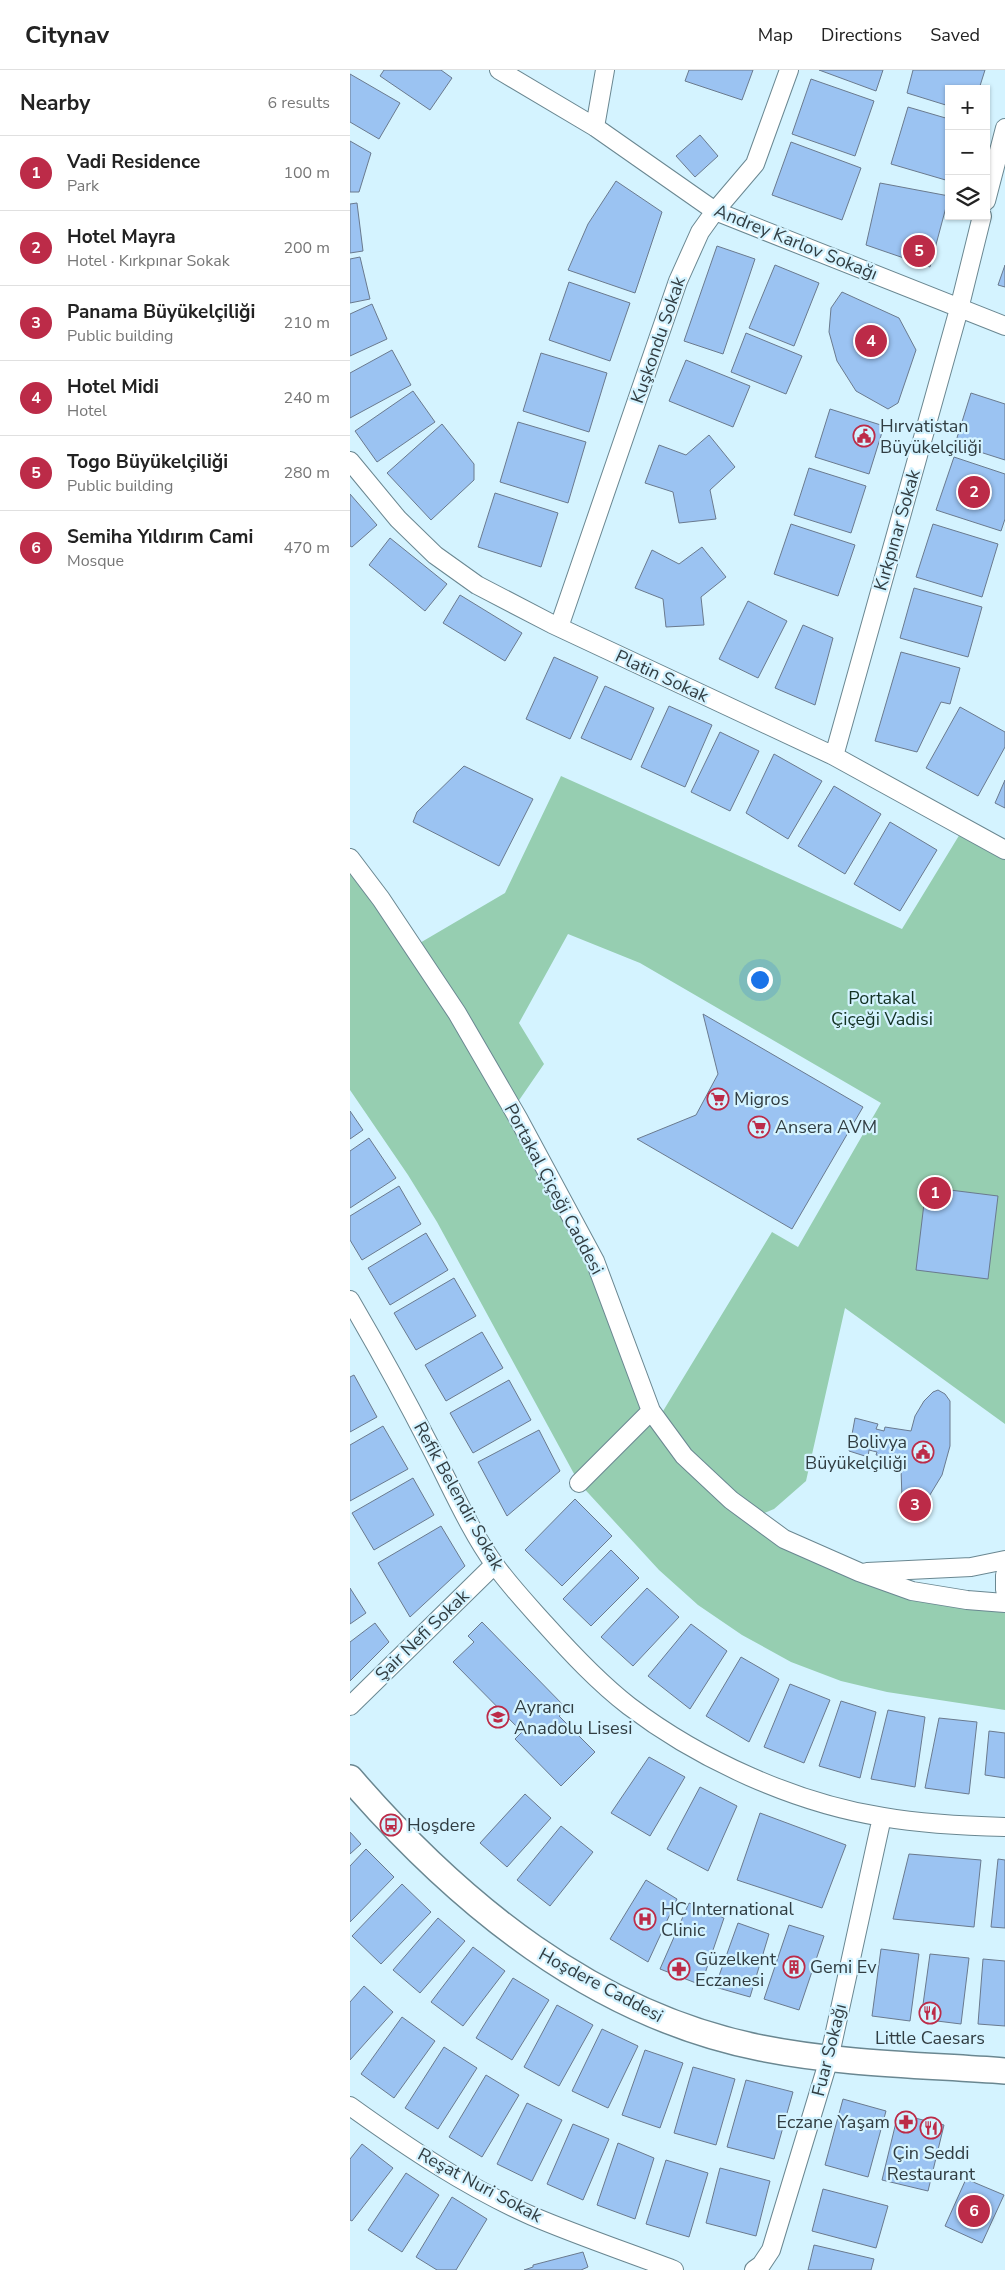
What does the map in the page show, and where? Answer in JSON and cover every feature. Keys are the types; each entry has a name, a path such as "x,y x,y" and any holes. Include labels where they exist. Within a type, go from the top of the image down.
{"main road":[{"name":"Hoşdere Caddesi","path":"350,1778 391,1825 448,1882 488,1916 530,1947 583,1980 638,2008 706,2035 761,2048 829,2059 1005,2072"}],"street":[{"name":"Andrey Karlov Sokağı","path":"499,70 594,127 715,211 904,285 958,309 1005,326"},
{"path":"594,127 605,70"},
{"name":"Kuşkondu Sokak","path":"559,627 678,281 700,232 715,211 755,164 789,70"},
{"path":"990,186 1005,128"},
{"name":"Kırkpınar Sokak","path":"834,756 981,220"},
{"name":"Platin Sokak","path":"350,461 398,519 435,555 478,585 559,627 834,756 1005,850"},
{"name":"Portakal Çiçeği Caddesi","path":"350,858 381,899 457,1013 532,1144 595,1261 651,1412 684,1456 731,1500 784,1539 859,1572 912,1591 967,1600 1005,1603"},
{"name":"Refik Belendir Sokak","path":"350,1300 412,1410 465,1514 495,1564 535,1614 600,1681 629,1706 698,1751 749,1777 810,1799 882,1817 950,1825 1005,1827"},
{"path":"579,1483 651,1412"},
{"name":"Portakal Çiçeği Caddesi","path":"859,1572 971,1567 1005,1560"},
{"name":"Şair Nefi Sokak","path":"350,1706 495,1564"},
{"path":"1005,1575 1005,1590"},
{"name":"Fuar Sokağı","path":"754,2270 761,2265 771,2250 829,2059 882,1817"},
{"name":"Reşat Nuri Sokak","path":"350,2106 386,2132 494,2197 531,2216 674,2270"}],"green space":[{"name":"Portakal Çiçeği Vadisi","path":"561,776 902,929 963,829 1005,850 1005,1424 845,1308 806,1481 774,1509 752,1518 859,1572 1005,1603 1005,1710 887,1692 841,1681 791,1662 742,1635 698,1605 659,1570 579,1483 437,1222 408,1175 350,1090 350,858 413,947 505,893","holes":["568,934 640,963 881,1103 798,1247 772,1232 657,1421 595,1261 513,1109 544,1064 519,1023"]}],"building":[{"path":"384,70 441,70 452,78 430,110 380,76"},
{"path":"689,70 753,70 742,100 685,81"},
{"path":"819,70 883,70 876,91"},
{"path":"913,70 985,70 980,85 945,85 945,105 907,93"},
{"path":"350,74 400,103 379,139 350,122"},
{"path":"811,79 874,101 855,156 792,134"},
{"path":"908,107 945,118 945,180 891,164"},
{"path":"700,135 718,156 695,177 676,156"},
{"path":"350,141 371,153 359,192 350,192"},
{"path":"791,142 861,168 842,220 772,195"},
{"path":"616,181 662,212 635,293 568,270 588,224"},
{"path":"880,183 945,195 945,211 930,267 866,245"},
{"path":"357,203 363,251 350,253 350,204"},
{"path":"717,246 755,259 723,354 684,341"},
{"path":"360,257 370,299 350,303 350,259"},
{"path":"775,265 819,283 794,346 749,328"},
{"path":"1005,265 1005,287 998,285"},
{"path":"569,282 630,303 610,361 549,340"},
{"path":"842,292 899,318 916,350 898,403 888,409 856,391 837,361 829,332 831,308"},
{"path":"372,304 387,339 350,356 350,314"},
{"path":"746,333 802,356 786,394 731,372"},
{"path":"392,350 411,385 350,418 350,373"},
{"path":"541,353 607,373 589,432 523,411"},
{"path":"686,360 750,386 733,427 669,401"},
{"path":"413,391 435,422 377,462 355,431"},
{"path":"971,393 1005,404 1005,460 955,444"},
{"path":"830,409 884,426 869,474 815,457"},
{"path":"518,422 586,442 568,503 500,482"},
{"path":"442,424 474,464 474,480 431,520 387,473"},
{"path":"709,435 735,467 710,490 716,519 679,523 673,492 645,483 659,445 686,455"},
{"path":"954,457 1005,474 1005,519 1001,531 936,510"},
{"path":"809,468 866,486 851,533 794,515"},
{"path":"495,493 558,513 541,567 478,547"},
{"path":"350,494 377,525 352,547 350,546"},
{"path":"791,524 855,545 838,596 774,574"},
{"path":"933,524 998,544 982,597 916,577"},
{"path":"390,538 447,584 425,611 369,565"},
{"path":"702,547 726,577 701,597 704,625 666,627 663,599 635,588 652,550 679,564"},
{"path":"914,588 982,607 968,657 900,638"},
{"path":"460,595 522,633 505,661 443,623"},
{"path":"748,601 787,621 758,678 719,659"},
{"path":"803,625 833,638 815,705 775,688"},
{"path":"901,652 960,668 950,704 941,702 917,752 875,741"},
{"path":"554,657 598,677 570,739 526,719"},
{"path":"605,686 654,708 631,760 581,738"},
{"path":"669,706 712,725 685,787 641,767"},
{"path":"960,707 1005,732 1005,747 978,796 926,768"},
{"path":"720,732 759,751 730,811 691,792"},
{"path":"774,754 822,781 788,839 746,813"},
{"path":"464,766 533,799 499,866 413,822 417,812"},
{"path":"1005,780 1005,808 995,803"},
{"path":"834,786 881,814 845,874 798,846"},
{"path":"890,822 937,850 900,911 854,884"},
{"name":"Ansera AVM","path":"703,1014 863,1107 792,1229 637,1139 696,1115 718,1074"},
{"path":"350,1111 363,1130 350,1139"},
{"path":"369,1138 396,1178 350,1208 350,1151"},
{"path":"399,1186 421,1224 362,1260 350,1240 350,1216"},
{"path":"926,1187 998,1196 988,1279 916,1270"},
{"path":"426,1233 448,1270 390,1305 368,1268"},
{"path":"454,1278 476,1316 416,1350 394,1313"},
{"path":"482,1332 503,1368 446,1401 425,1365"},
{"path":"354,1375 377,1417 350,1432 350,1377"},
{"path":"509,1380 531,1420 473,1453 450,1413"},
{"path":"938,1390 945,1394 950,1401 950,1446 942,1475 922,1508 916,1512 910,1510 905,1505 902,1498 902,1459 876,1455 877,1452 869,1450 868,1457 849,1451 855,1418 878,1424 876,1429 884,1431 885,1427 911,1431 915,1416 924,1401 933,1392"},
{"path":"383,1426 408,1469 350,1501 350,1445"},
{"path":"539,1430 560,1471 507,1516 478,1462"},
{"path":"413,1478 434,1515 374,1550 352,1513"},
{"path":"575,1499 612,1536 562,1586 525,1550"},
{"path":"441,1526 465,1566 410,1617 378,1563"},
{"path":"611,1550 639,1578 591,1626 563,1599"},
{"path":"350,1588 366,1613 350,1624"},
{"path":"647,1588 679,1617 633,1666 601,1637"},
{"path":"482,1622 567,1709 559,1716 595,1752 561,1786 515,1739 522,1732 453,1662 474,1642 468,1636"},
{"path":"375,1623 389,1642 350,1681 350,1642"},
{"path":"691,1624 727,1651 690,1709 648,1676"},
{"path":"741,1657 779,1679 749,1742 706,1716"},
{"path":"790,1684 830,1700 804,1763 764,1747"},
{"path":"841,1701 876,1712 860,1778 819,1766"},
{"path":"888,1710 925,1717 915,1787 871,1779"},
{"path":"939,1718 977,1722 969,1794 925,1788"},
{"path":"989,1731 1005,1733 1005,1778 985,1775"},
{"path":"649,1757 685,1777 650,1836 611,1813"},
{"path":"700,1787 737,1806 708,1871 667,1849"},
{"path":"525,1794 551,1818 507,1867 480,1843"},
{"path":"760,1813 846,1845 822,1908 737,1880"},
{"path":"561,1826 593,1852 550,1906 517,1880"},
{"path":"350,1832 361,1844 350,1854"},
{"path":"366,1849 394,1877 350,1922 350,1866"},
{"path":"909,1854 981,1860 974,1927 893,1919"},
{"path":"998,1859 1005,1860 1005,1928 991,1927"},
{"name":"HC International Clinic","path":"646,1880 677,1899 648,1962 610,1939"},
{"path":"402,1884 431,1912 381,1964 352,1936"},
{"path":"689,1903 724,1918 701,1985 660,1969"},
{"path":"438,1918 465,1941 420,1993 393,1970"},
{"path":"738,1923 769,1934 750,1997 715,1987"},
{"name":"Gemi Ev","path":"789,1925 824,1936 799,2010 764,1999"},
{"path":"473,1947 505,1971 463,2026 431,2002"},
{"path":"881,1949 919,1954 910,2021 872,2016"},
{"path":"930,1954 969,1958 961,2024 921,2019"},
{"path":"983,1959 1005,1961 1005,2026 978,2024"},
{"path":"513,1978 549,2000 512,2060 476,2038"},
{"path":"364,1986 393,2012 350,2060 350,2002"},
{"path":"557,2005 593,2025 559,2086 524,2067"},
{"path":"402,2017 435,2041 394,2098 361,2074"},
{"path":"602,2029 638,2046 608,2108 572,2091"},
{"path":"444,2047 477,2068 438,2129 405,2108"},
{"path":"645,2050 683,2063 660,2128 622,2115"},
{"path":"693,2067 735,2079 716,2145 674,2133"},
{"path":"486,2075 519,2095 482,2157 449,2137"},
{"path":"746,2080 793,2092 774,2159 727,2147"},
{"path":"843,2099 886,2111 868,2177 825,2165"},
{"path":"527,2103 562,2120 532,2181 497,2164"},
{"path":"898,2114 944,2125 928,2191 882,2180"},
{"path":"573,2124 609,2139 583,2200 547,2184"},
{"path":"618,2143 654,2158 635,2219 597,2205"},
{"path":"362,2144 393,2168 352,2221 350,2220 350,2159"},
{"path":"666,2160 708,2173 689,2237 646,2224"},
{"path":"720,2168 770,2181 756,2236 706,2223"},
{"path":"406,2173 439,2195 402,2252 368,2230"},
{"path":"966,2179 1004,2195 982,2243 945,2226"},
{"path":"823,2189 888,2206 876,2248 812,2231"},
{"path":"452,2197 487,2219 456,2270 437,2270 416,2257"},
{"path":"814,2245 874,2259 871,2270 808,2270"},
{"path":"583,2252 588,2267 581,2270 524,2270 533,2267 533,2265"}],"place":[{"name":"Togo Büyükelçiliği","path":"919,251"},
{"name":"Hotel Midi","path":"871,341"},
{"name":"Hırvatistan Büyükelçiliği","path":"864,436"},
{"name":"Hotel Mayra","path":"974,492"},
{"name":"Migros","path":"718,1099"},
{"name":"Ansera AVM","path":"759,1127"},
{"name":"Vadi Residence","path":"935,1193"},
{"name":"Bolivya Büyükelçiliği","path":"923,1452"},
{"name":"Panama Büyükelçiliği","path":"915,1505"},
{"name":"Ayrancı Anadolu Lisesi","path":"498,1717"},
{"name":"Hoşdere","path":"391,1825"},
{"name":"HC International Clinic","path":"645,1919"},
{"name":"Gemi Ev","path":"794,1967"},
{"name":"Güzelkent Eczanesi","path":"679,1969"},
{"name":"Little Caesars","path":"930,2013"},
{"name":"Eczane Yaşam","path":"906,2122"},
{"name":"Çin Seddi Restaurant","path":"931,2128"},
{"name":"Semiha Yıldırım Cami","path":"974,2211"}]}
